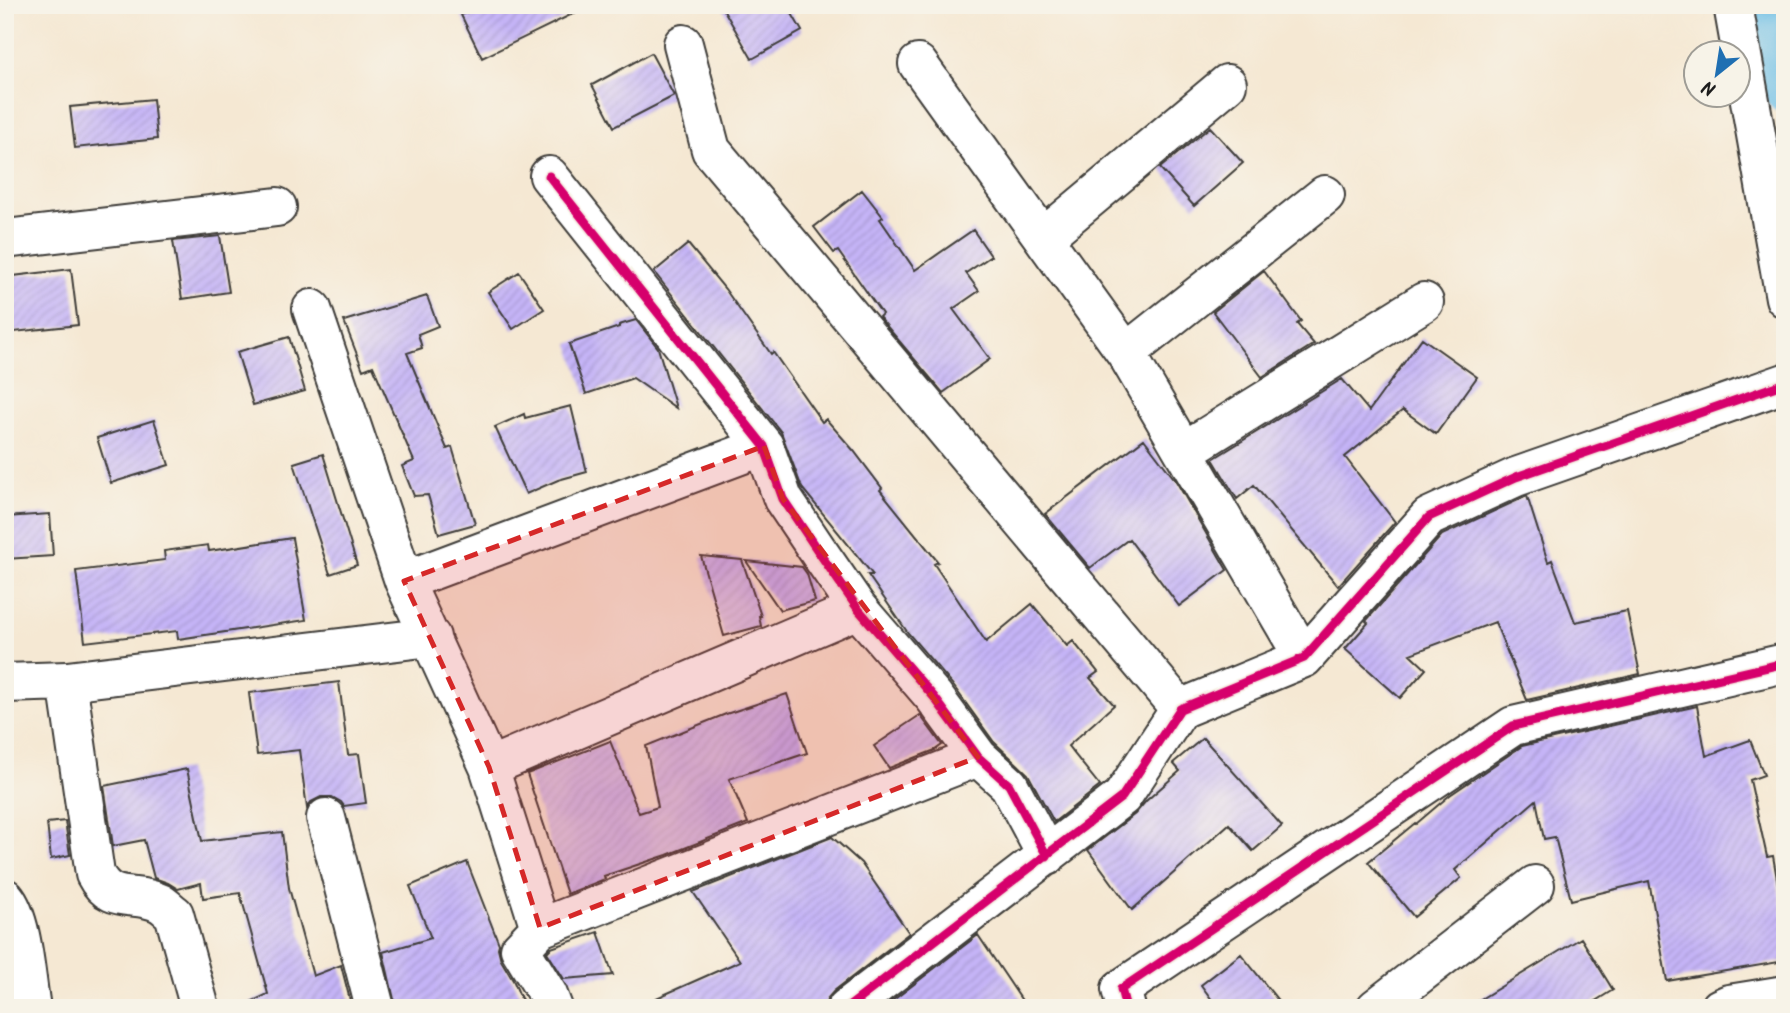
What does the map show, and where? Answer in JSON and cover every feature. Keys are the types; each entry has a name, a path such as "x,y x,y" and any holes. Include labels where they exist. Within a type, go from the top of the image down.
{"street":[{"path":"1733,5 1785,298"},
{"path":"684,44 711,150 1180,709"},
{"path":"918,64 1126,353 1304,658"},
{"path":"1044,237 1227,84"},
{"path":"549,176 764,446 783,499 858,609 934,696 978,757 1009,785 1046,856"},
{"path":"1126,353 1325,195"},
{"path":"5,239 277,207"},
{"path":"1184,452 1424,302"},
{"path":"312,309 404,581 489,766 540,928"},
{"path":"847,1008 1122,797 1180,709 1304,658 1429,517 1516,477 1785,383"},
{"path":"404,581 764,446"},
{"path":"489,766 858,609"},
{"path":"5,683 67,681 430,637"},
{"path":"1127,1002 1513,726 1785,663"},
{"path":"67,681 95,874 101,886 117,895 144,898 162,904 174,914 200,1008"},
{"path":"553,1008 520,949 540,928 978,757"},
{"path":"326,818 375,1008"},
{"path":"1376,1008 1535,885"},
{"path":"5,898 14,913 19,930 31,1008"},
{"path":"1720,1008 1729,1004 1785,995"}],"highlighted area":[{"path":"764,446 783,499 978,757 540,928 489,767 404,581"}],"building":[{"path":"482,5 591,5 482,58 461,15"},
{"path":"721,5 787,5 802,31 752,59"},
{"path":"651,53 674,96 614,127 592,85"},
{"path":"153,99 157,139 75,148 70,107"},
{"path":"1210,127 1243,163 1194,206 1160,168"},
{"path":"862,190 883,217 880,219 915,270 973,230 991,256 966,273 979,291 953,309 990,359 943,393 879,317 882,314 838,251 834,253 814,227"},
{"path":"220,236 229,292 182,299 173,241"},
{"path":"688,244 725,289 771,354 773,352 822,422 826,419 854,451 882,488 880,490 938,562 934,564 986,642 1032,604 1067,646 1073,641 1098,672 1090,678 1114,705 1068,746 1100,786 1054,822 1028,774 994,742 952,684 908,633 868,575 873,575 802,488 781,432 654,272"},
{"path":"71,269 78,325 5,333 5,277"},
{"path":"1264,271 1301,321 1297,324 1314,344 1262,377 1213,312"},
{"path":"519,272 544,309 513,329 488,292"},
{"path":"427,296 438,326 418,334 422,348 407,353 447,449 452,447 475,524 439,534 428,495 414,496 402,466 414,461 373,366 363,370 344,321"},
{"path":"636,320 658,348 676,408 633,378 586,394 569,344"},
{"path":"289,337 305,391 253,405 237,352"},
{"path":"1422,338 1477,377 1436,434 1403,410 1345,457 1395,522 1338,586 1254,485 1237,499 1213,459 1342,379 1369,411"},
{"path":"571,406 587,472 558,480 526,494 495,427 524,414 525,418"},
{"path":"154,420 169,465 111,483 97,438"},
{"path":"1144,439 1176,481 1227,570 1179,606 1129,539 1090,568 1045,514"},
{"path":"323,454 357,565 330,574 294,463"},
{"path":"1527,496 1548,562 1552,560 1575,622 1627,611 1640,674 1527,700 1495,622 1410,654 1426,669 1400,698 1345,649 1368,623 1366,621 1442,535"},
{"path":"50,514 53,556 5,559 5,517"},
{"path":"292,538 306,620 178,639 177,631 85,642 76,571 165,560 164,551 208,545 209,551"},
{"path":"701,556 742,560 761,616 761,626 724,636"},
{"path":"746,561 802,567 807,574 815,601 780,610"},
{"path":"339,682 348,755 359,754 366,803 344,806 332,797 321,797 311,802 307,808 299,750 257,755 249,693"},
{"path":"787,694 807,753 729,779 748,823 604,876 605,879 567,894 527,774 610,741 639,813 658,807 646,746 726,714"},
{"path":"1697,706 1706,756 1750,740 1764,775 1750,780 1767,857 1773,856 1785,924 1785,961 1667,981 1649,881 1571,900 1555,837 1544,839 1536,800 1455,870 1461,878 1414,917 1368,862 1450,795 1522,746"},
{"path":"920,715 942,745 889,768 874,746"},
{"path":"1203,738 1282,826 1253,851 1229,824 1132,910 1088,850 1135,814 1180,771 1173,763"},
{"path":"187,769 202,841 282,832 289,888 313,976 341,965 352,1008 238,1008 268,994 240,893 203,898 201,883 178,889 154,878 144,840 113,846 104,786"},
{"path":"65,821 70,855 51,859 47,823"},
{"path":"832,837 861,863 909,933 834,991 827,999 826,1008 634,1008 740,961 693,892"},
{"path":"467,862 499,944 501,960 525,1008 396,1008 383,952 431,938 410,886"},
{"path":"598,932 613,975 564,979 547,952 551,948"},
{"path":"978,935 1027,1008 883,1008"},
{"path":"1581,938 1613,990 1584,1008 1466,1008"},
{"path":"1241,954 1284,1008 1218,1008 1201,985"}],"waterway":[{"path":"1767,5 1785,92"}],"cycle path":[{"path":"549,176 764,446 783,499 820,554 858,609 934,697 978,757 1009,785 1047,856"},
{"path":"847,1008 1122,797 1180,709 1304,658 1429,517 1516,477 1785,383"},
{"path":"1126,1008 1121,989 1513,726 1785,663"}]}
